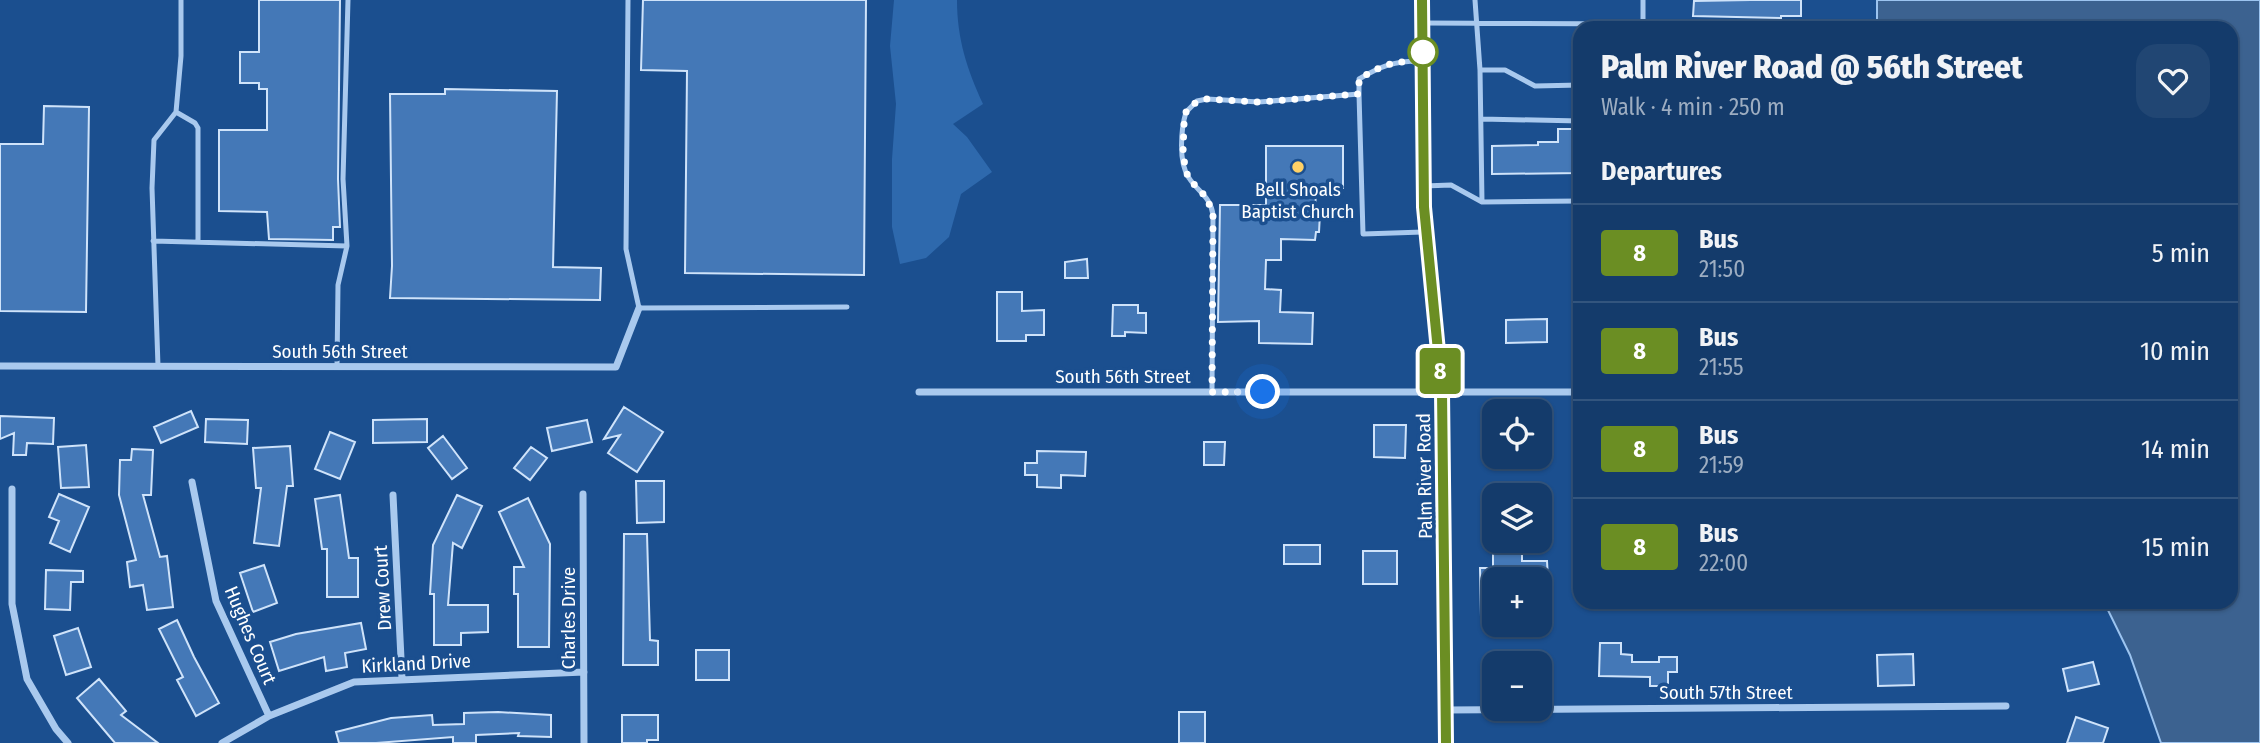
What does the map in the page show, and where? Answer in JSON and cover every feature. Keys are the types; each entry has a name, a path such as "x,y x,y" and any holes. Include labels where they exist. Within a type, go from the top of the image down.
{"street":[{"name":"Palm River Road","path":"1422,0 1424,186 1442,392 1446,743"},
{"name":"South 56th Street","path":"0,366 616,367 639,308"},
{"name":"South 56th Street","path":"919,392 1573,392"},
{"name":"Hughes Court","path":"192,482 216,601 269,716"},
{"path":"12,489 12,604 27,679 55,729 68,743"},
{"name":"Charles Drive","path":"583,494 584,743"},
{"name":"Drew Court","path":"393,495 402,679"},
{"name":"Kirkland Drive","path":"222,743 269,716 354,682 584,672"},
{"name":"South 57th Street","path":"1446,710 2006,706"}],"lane":[{"path":"158,366 152,188 154,139 176,112 181,56 181,0"},
{"path":"337,366 338,285 347,246 342,179 348,0"},
{"path":"628,0 626,249 639,308 847,307"},
{"path":"1475,0 1480,69 1482,202"},
{"path":"1643,0 1643,21"},
{"path":"1423,23 1573,25"},
{"path":"1423,61 1401,61 1381,66 1359,79 1359,94 1363,234 1427,232"},
{"path":"1480,69 1505,70 1535,86 1573,85"},
{"path":"1212,392 1213,215 1207,198 1186,172 1183,133 1186,112 1193,104 1207,99 1259,102 1359,94"},
{"path":"176,112 195,123 198,128 198,242"},
{"path":"1481,119 1573,121"},
{"path":"1424,186 1451,185 1482,202 1573,201"},
{"path":"153,241 347,246"}],"shaded area":[{"path":"894,0 957,0 964,54 983,104 953,124 967,137 992,172 961,194 949,237 926,258 900,264 892,227 892,159 896,104 890,46"},
{"path":"1877,0 2260,0 2260,743 2161,743 2130,655 2107,609 2238,609 2238,21 1877,21"}],"building":[{"path":"259,0 340,0 340,227 333,227 333,240 269,239 267,212 219,211 219,130 267,130 267,89 259,89 259,83 240,83 240,52 259,52"},
{"path":"643,0 866,0 864,275 685,273 687,71 641,70"},
{"path":"1801,0 1801,16 1693,16 1694,1"},
{"path":"445,89 557,91 553,267 601,268 600,300 390,298 390,94 445,94"},
{"path":"44,106 89,107 86,312 0,311 0,144 43,144"},
{"path":"1558,129 1573,129 1573,173 1492,174 1492,146 1558,142"},
{"path":"1266,146 1343,146 1343,188 1316,188 1315,213 1320,213 1319,232 1316,232 1315,240 1281,239 1281,260 1266,260 1265,289 1281,290 1280,312 1313,313 1312,344 1259,343 1259,321 1218,322 1220,205 1266,205"},
{"path":"1087,259 1088,278 1065,278 1065,262"},
{"path":"997,292 1022,292 1022,311 1044,310 1044,335 1026,335 1026,341 997,341"},
{"path":"1113,305 1138,305 1138,313 1146,313 1146,333 1125,332 1125,336 1112,336"},
{"path":"1547,319 1547,342 1506,343 1506,320"},
{"path":"624,407 663,432 637,472 608,453 620,435 604,439"},
{"path":"191,411 198,427 161,443 154,427"},
{"path":"0,416 54,418 53,444 27,443 26,455 13,455 14,433 0,439"},
{"path":"206,419 248,420 247,444 205,442"},
{"path":"427,419 427,442 373,443 373,420"},
{"path":"587,420 592,442 552,451 547,428"},
{"path":"1374,425 1406,425 1405,458 1374,457"},
{"path":"330,432 355,442 340,479 315,469"},
{"path":"443,436 467,468 452,479 428,448"},
{"path":"1204,442 1225,442 1224,465 1204,465"},
{"path":"86,445 89,487 61,488 58,447"},
{"path":"290,446 293,486 287,486 279,546 254,543 261,488 256,488 253,448"},
{"path":"531,447 547,458 530,480 514,468"},
{"path":"132,449 153,450 151,495 143,495 160,557 167,556 173,607 147,610 143,585 130,587 127,562 136,560 119,495 120,460 131,460"},
{"path":"1037,451 1086,452 1085,476 1061,475 1061,488 1037,487 1037,475 1025,475 1025,463 1037,463"},
{"path":"636,481 664,481 664,522 637,523"},
{"path":"59,494 89,507 70,552 50,543 59,521 49,517"},
{"path":"340,495 349,558 358,558 358,597 327,597 327,549 322,549 315,499"},
{"path":"457,495 482,506 462,548 453,543 448,605 488,605 488,632 461,633 461,645 434,645 434,594 430,594 433,545"},
{"path":"528,498 550,544 549,647 518,647 518,594 514,594 514,567 524,567 499,512"},
{"path":"624,534 647,534 650,640 658,641 658,665 623,665"},
{"path":"1284,545 1320,545 1320,564 1284,564"},
{"path":"1363,551 1397,551 1397,584 1363,584"},
{"path":"1493,553 1522,553 1522,561 1547,561 1547,567 1493,567"},
{"path":"264,565 277,603 253,612 240,573"},
{"path":"1482,568 1482,616 1481,616"},
{"path":"46,570 83,571 83,582 71,582 70,610 45,609"},
{"path":"177,620 219,703 196,716 177,680 183,677 159,629"},
{"path":"361,623 366,649 345,653 347,667 326,671 324,657 279,671 270,642 296,634"},
{"path":"78,628 91,667 66,675 54,636"},
{"path":"1600,643 1621,643 1621,654 1632,655 1632,662 1659,662 1659,657 1677,657 1677,672 1668,672 1668,686 1650,686 1650,677 1599,676"},
{"path":"696,650 729,650 729,680 696,680"},
{"path":"1913,654 1914,685 1878,686 1877,655"},
{"path":"2093,662 2099,684 2068,691 2063,669"},
{"path":"99,679 126,711 121,715 158,743 115,743 77,698"},
{"path":"1179,712 1205,712 1205,743 1179,743"},
{"path":"464,713 551,715 551,737 518,736 519,733 476,735 476,743 453,743 453,737 339,743 336,732 391,718 432,715 433,725 464,724"},
{"path":"622,715 658,715 658,740 622,743"},
{"path":"2076,717 2108,728 2103,743 2067,743"}],"bus line":[{"name":"8","path":"1422,0 1424,207 1442,392 1446,743"}],"place":[{"name":"Bell Shoals Baptist Church","path":"1298,167"}],"route":[{"path":"1263,392 1212,392 1213,215 1207,198 1186,172 1183,153 1186,112 1193,104 1207,99 1259,102 1359,94 1359,79 1381,66 1401,61 1423,61 1423,52"}]}
